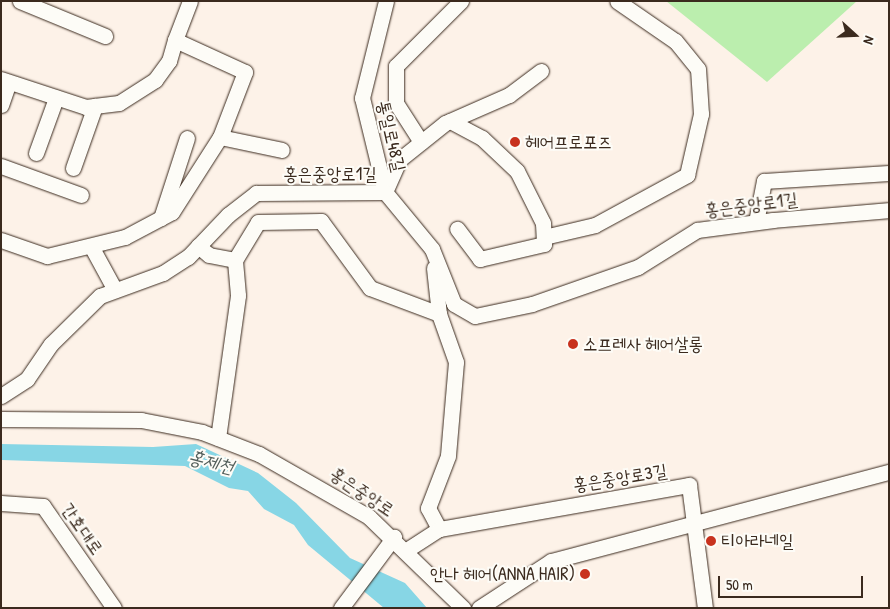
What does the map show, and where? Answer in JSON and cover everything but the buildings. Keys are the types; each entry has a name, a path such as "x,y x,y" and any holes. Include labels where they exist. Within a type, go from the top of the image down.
{"street":[{"path":"20,1 105,36"},
{"path":"1,105 5,81 86,107 119,103 155,80 169,61 190,1"},
{"name":"통일로48길","path":"385,192 362,98 386,1"},
{"path":"421,142 396,102 396,66 461,1"},
{"path":"544,237 594,225 687,175 701,114 698,69 675,41 617,1"},
{"path":"1,240 48,256 126,237 172,212 220,137 245,72 175,40"},
{"path":"385,192 399,160 421,142 450,121 509,95 541,72"},
{"path":"36,153 56,98"},
{"path":"73,168 95,106"},
{"path":"450,121 482,138 517,171 542,223 544,244 480,259 457,228"},
{"path":"220,137 282,150"},
{"path":"161,218 187,138"},
{"path":"1,166 81,195"},
{"path":"756,222 764,180 889,173"},
{"name":"홍은중앙로1길","path":"1,396 27,379 52,344 100,296 163,273 198,246 228,215 256,193 385,192 432,249 454,304 475,316 532,304 638,267 697,230 756,222 889,210"},
{"path":"218,438 238,295 235,260 258,222 321,221 370,288 439,314"},
{"path":"91,246 116,290"},
{"path":"198,246 210,255 235,260"},
{"path":"432,249 439,314 456,362 448,456 428,508 439,528"},
{"name":"홍은중앙로","path":"1,419 141,420 218,438 259,454 321,486 369,517 463,608"},
{"path":"478,608 550,561 889,472"},
{"name":"홍은중앙로3길","path":"405,551 439,528 689,485 693,522"},
{"name":"간호대로","path":"1,503 43,506 114,608"},
{"path":"693,522 705,608"},
{"path":"341,608 391,540"}],"green space":[{"path":"666,1 857,1 767,82"}],"water":[{"name":"홍제천","path":"1,444 153,447 196,444 258,473 296,503 350,558 405,583 427,608 384,608 308,545 294,525 264,509 248,491 229,488 185,466 2,460"}],"place":[{"name":"헤어프로포즈","path":"515,142"},
{"name":"소프레사 헤어살롱","path":"573,344"},
{"name":"티아라네일","path":"711,541"},
{"name":"안나 헤어(ANNA HAIR)","path":"585,574"}]}
